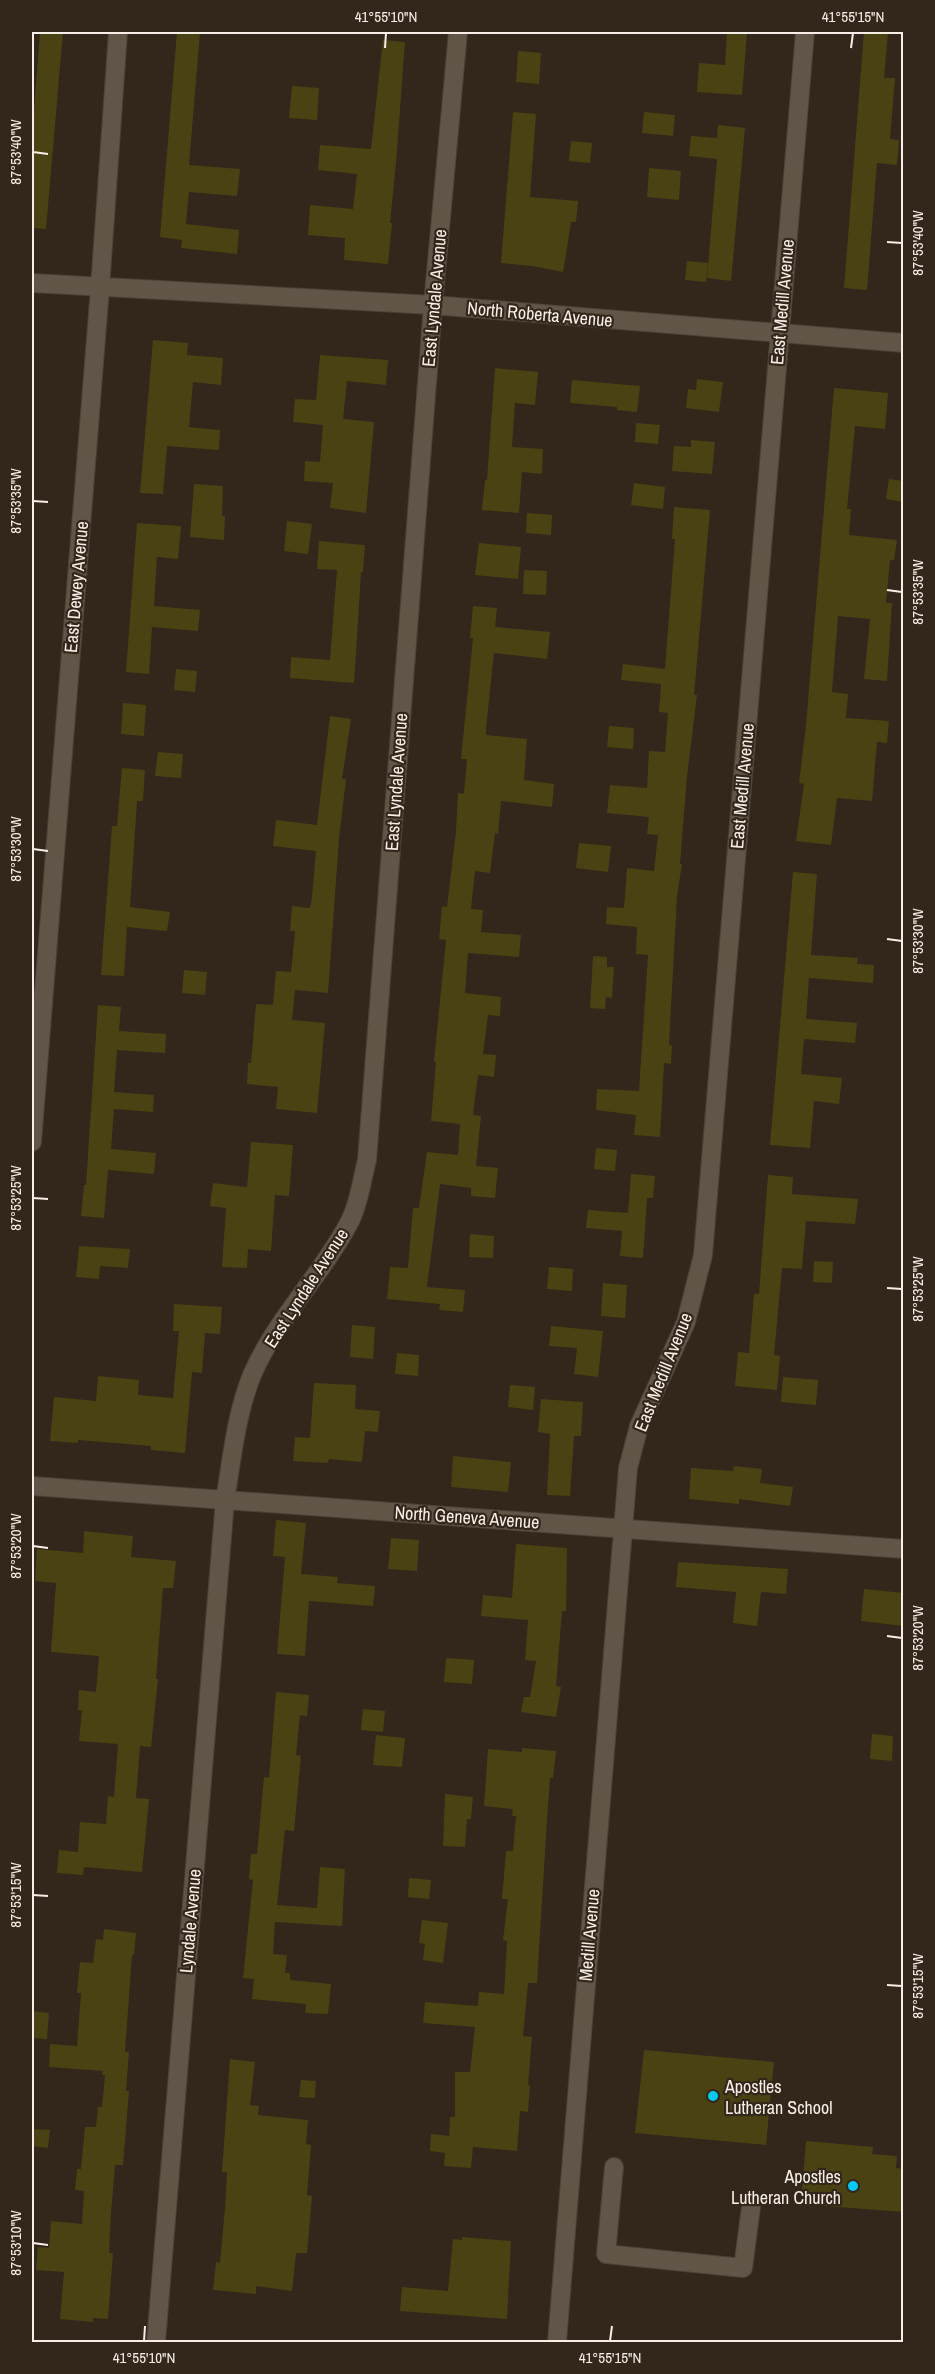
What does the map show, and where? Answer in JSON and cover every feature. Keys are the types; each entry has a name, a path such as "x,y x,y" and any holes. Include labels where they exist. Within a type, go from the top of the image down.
{"street":[{"name":"East Dewey Avenue","path":"32,1142 100,288 118,32"},
{"name":"East Lyndale Avenue","path":"225,1500 236,1431 252,1376 273,1335 324,1266 351,1219 367,1160 433,305 458,32"},
{"name":"East Medill Avenue","path":"622,1528 628,1468 639,1426 686,1322 704,1255 805,32"},
{"name":"North Roberta Avenue","path":"32,283 433,305 903,343"},
{"name":"North Geneva Avenue","path":"32,1486 903,1549"},
{"name":"Lyndale Avenue","path":"156,2343 225,1500"},
{"name":"Medill Avenue","path":"557,2343 622,1528"},
{"path":"614,2166 606,2254 743,2268 751,2207"}],"building":[{"path":"40,32 63,32 46,229 32,228 32,137"},
{"path":"177,32 200,32 189,165 240,169 237,196 189,192 186,224 239,230 237,254 181,248 182,240 160,237"},
{"path":"727,32 747,32 742,95 697,92 699,63 725,65"},
{"path":"864,32 888,32 884,78 895,78 890,139 899,140 897,165 877,163 867,290 844,288"},
{"path":"383,40 405,42 388,264 344,260 345,238 308,235 310,205 353,209 357,174 318,170 320,145 371,149"},
{"path":"518,51 541,53 539,84 516,82"},
{"path":"292,86 319,88 317,120 289,118"},
{"path":"513,112 536,114 530,197 578,201 576,222 571,222 563,272 501,263"},
{"path":"644,112 675,115 673,136 642,133"},
{"path":"718,125 745,128 731,281 707,278 717,159 689,156 691,136 717,138"},
{"path":"571,141 592,143 590,163 569,161"},
{"path":"649,168 681,171 679,200 647,197"},
{"path":"687,261 708,263 706,282 685,280"},
{"path":"153,340 188,343 187,355 223,358 221,385 193,382 189,427 220,430 219,450 167,446 163,494 140,493"},
{"path":"320,355 388,360 386,385 347,381 343,419 374,422 366,513 330,508 333,483 304,481 305,461 320,462 323,425 293,422 295,399 316,400"},
{"path":"495,368 538,372 535,405 515,403 512,447 543,449 542,474 522,472 519,513 482,510 485,480 487,480"},
{"path":"697,379 723,382 719,412 686,408 688,389 696,390"},
{"path":"572,380 640,386 637,412 617,410 617,407 570,403"},
{"path":"834,388 888,393 885,429 855,426 847,509 851,509 849,535 897,540 894,560 890,560 886,603 892,603 887,681 864,679 870,619 838,616 832,692 848,694 846,718 889,721 887,743 877,742 872,801 837,798 831,845 796,841 804,784 799,783 806,725"},
{"path":"636,423 660,425 658,444 635,442"},
{"path":"691,440 715,442 712,474 672,471 674,446 691,447"},
{"path":"889,479 903,481 903,502 886,499"},
{"path":"634,483 665,487 663,509 631,505"},
{"path":"194,484 223,486 224,540 190,537"},
{"path":"674,507 710,510 694,695 697,695 687,776 680,864 682,864 677,896 669,1045 672,1046 671,1064 664,1063 660,1137 634,1135 636,1115 596,1110 597,1089 639,1091 648,955 636,954 637,927 606,924 607,907 624,908 627,868 654,871 658,835 647,834 649,817 607,813 610,785 647,788 649,751 665,752 668,713 659,712 661,684 621,680 623,664 665,669 675,539 672,539"},
{"path":"527,513 552,515 551,535 526,533"},
{"path":"287,521 312,524 308,554 284,551"},
{"path":"137,523 181,526 178,559 157,557 154,606 200,610 198,631 152,627 149,674 126,672"},
{"path":"319,541 365,545 363,572 361,572 354,683 290,678 291,657 330,660 337,570 317,569"},
{"path":"479,543 521,547 518,579 475,575"},
{"path":"524,570 547,571 546,595 523,594"},
{"path":"473,606 497,608 495,627 550,632 547,659 494,653 486,735 527,739 524,780 554,784 552,807 501,801 498,834 495,833 490,873 475,871 471,909 483,910 481,932 521,935 519,957 468,953 465,993 501,997 500,1016 488,1015 483,1054 496,1055 494,1077 478,1075 473,1115 481,1116 476,1166 498,1168 495,1198 471,1196 471,1188 440,1184 427,1287 465,1290 463,1312 439,1310 440,1304 387,1299 390,1267 408,1268 413,1208 419,1208 427,1152 458,1155 460,1124 431,1121 436,1062 434,1062 446,940 439,939 442,906 447,907 458,793 464,794 467,759 461,759 473,638 470,638"},
{"path":"176,669 197,671 195,692 174,690"},
{"path":"123,703 146,705 144,736 121,734"},
{"path":"330,716 351,719 342,779 346,779 339,839 328,993 295,990 292,1020 325,1023 317,1113 276,1109 278,1087 247,1084 256,1004 273,1005 276,971 291,972 295,931 290,931 292,906 310,908 312,898 316,851 273,846 276,820 317,825"},
{"path":"609,726 634,728 633,749 607,747"},
{"path":"158,752 183,754 181,778 155,776"},
{"path":"122,768 145,770 143,801 137,801 130,907 170,912 167,931 127,927 124,976 101,975 112,826 117,826"},
{"path":"579,843 611,846 608,872 576,868"},
{"path":"793,872 817,874 811,955 858,958 857,964 874,965 873,983 809,978 806,1019 857,1023 855,1043 804,1039 801,1074 842,1078 839,1104 814,1101 810,1148 770,1145"},
{"path":"593,956 607,957 607,967 614,967 612,998 606,997 605,1009 590,1008"},
{"path":"184,970 207,972 205,995 182,993"},
{"path":"98,1005 121,1007 119,1031 166,1034 165,1053 117,1050 114,1092 154,1095 153,1112 114,1109 111,1149 156,1153 154,1174 108,1170 104,1218 81,1216 84,1185 86,1185"},
{"path":"251,1142 293,1145 289,1196 275,1195 271,1251 248,1249 247,1268 222,1267 226,1208 210,1206 213,1183 247,1187"},
{"path":"596,1148 617,1150 615,1171 594,1169"},
{"path":"631,1174 655,1176 653,1198 647,1198 643,1258 620,1256 622,1231 586,1228 588,1210 628,1213"},
{"path":"768,1175 793,1177 792,1194 858,1199 855,1224 806,1221 802,1269 782,1268 774,1355 780,1356 777,1390 735,1386 738,1352 749,1353 754,1294 759,1294"},
{"path":"470,1234 494,1236 493,1258 469,1257"},
{"path":"79,1246 130,1249 128,1268 100,1266 99,1279 76,1277"},
{"path":"814,1261 833,1262 832,1283 813,1282"},
{"path":"549,1267 573,1269 572,1291 547,1289"},
{"path":"603,1283 627,1285 625,1318 601,1316"},
{"path":"174,1304 222,1307 220,1334 205,1333 202,1373 192,1372 185,1453 151,1450 151,1446 78,1440 78,1443 50,1441 54,1397 96,1401 98,1376 139,1380 138,1395 173,1398 179,1331 173,1331"},
{"path":"352,1325 375,1327 373,1359 350,1357"},
{"path":"551,1326 603,1331 598,1377 574,1374 577,1348 549,1346"},
{"path":"397,1353 419,1355 418,1376 395,1374"},
{"path":"783,1377 818,1380 816,1405 781,1402"},
{"path":"314,1383 356,1385 355,1409 380,1411 378,1432 365,1431 362,1462 329,1459 328,1463 293,1461 295,1437 310,1438"},
{"path":"510,1385 535,1387 533,1410 508,1407"},
{"path":"541,1399 583,1402 581,1436 574,1436 570,1496 547,1495 550,1434 538,1432"},
{"path":"453,1456 511,1462 508,1492 451,1487"},
{"path":"734,1466 762,1469 760,1483 793,1487 790,1506 739,1499 739,1504 689,1499 691,1468 733,1471"},
{"path":"276,1520 306,1523 301,1574 338,1577 337,1583 375,1586 373,1606 309,1601 305,1656 277,1654 285,1557 273,1556"},
{"path":"84,1531 133,1536 131,1557 176,1561 173,1588 163,1588 156,1679 158,1679 151,1747 140,1746 136,1798 149,1799 142,1872 84,1867 83,1875 57,1873 59,1850 78,1852 80,1822 106,1824 108,1796 114,1797 118,1744 79,1741 82,1710 78,1710 79,1690 96,1692 99,1656 51,1652 56,1583 35,1581 37,1549 83,1553"},
{"path":"391,1538 419,1540 417,1571 388,1569"},
{"path":"516,1544 567,1548 566,1611 562,1611 556,1686 561,1687 556,1717 521,1712 524,1697 530,1697 536,1661 525,1660 528,1620 481,1616 483,1595 512,1598"},
{"path":"678,1562 788,1569 786,1594 761,1592 757,1626 733,1623 736,1592 676,1587"},
{"path":"864,1589 903,1593 903,1626 861,1621"},
{"path":"446,1658 474,1660 472,1684 444,1682"},
{"path":"276,1692 309,1695 307,1716 300,1715 296,1755 301,1756 294,1831 285,1830 277,1905 317,1908 320,1867 345,1869 342,1926 275,1922 273,1954 287,1955 285,1973 290,1973 290,1980 331,1984 328,2014 305,2013 306,2004 252,1999 254,1979 243,1978 253,1880 249,1879 251,1854 257,1854 264,1777 269,1778"},
{"path":"363,1709 385,1711 383,1732 361,1730"},
{"path":"872,1734 893,1736 892,1761 870,1759"},
{"path":"376,1735 405,1738 402,1767 373,1765"},
{"path":"522,1748 556,1751 553,1778 550,1778 537,1983 528,1983 523,2036 532,2037 528,2112 520,2111 517,2151 473,2147 471,2168 444,2166 445,2153 430,2151 431,2134 449,2136 450,2117 455,2117 455,2072 470,2072 475,2027 423,2023 425,2002 478,2006 479,1992 504,1994 507,1941 503,1940 508,1899 502,1899 506,1851 513,1851 516,1816 512,1816 513,1809 484,1806 488,1749 522,1752"},
{"path":"445,1794 473,1797 471,1819 467,1819 465,1847 443,1846"},
{"path":"409,1878 431,1880 429,1899 408,1897"},
{"path":"422,1920 448,1923 443,1963 423,1960 425,1944 419,1943"},
{"path":"104,1929 136,1933 134,1955 132,1955 125,2052 129,2052 126,2091 129,2091 123,2165 115,2165 111,2213 109,2253 113,2253 108,2319 93,2318 93,2322 60,2319 64,2272 36,2270 38,2247 49,2248 51,2221 82,2224 84,2191 75,2190 77,2169 81,2169 85,2127 96,2127 98,2107 102,2107 105,2075 102,2075 103,2071 49,2067 50,2044 77,2046 81,1993 77,1993 80,1962 93,1963 96,1939 103,1940"},
{"path":"32,2011 49,2013 47,2039 32,2038"},
{"name":"Apostles Lutheran School","path":"644,2050 774,2062 766,2145 635,2133"},
{"path":"230,2059 255,2062 250,2105 259,2106 258,2115 308,2120 306,2144 311,2145 307,2195 312,2196 307,2253 296,2253 292,2291 256,2286 256,2294 213,2290 216,2262 220,2263 225,2208 227,2172 222,2172"},
{"path":"301,2080 316,2081 315,2098 299,2097"},
{"path":"32,2129 50,2130 48,2148 32,2146"},
{"name":"Apostles Lutheran Church","path":"806,2141 873,2147 872,2154 897,2156 896,2168 903,2169 903,2212 801,2204"},
{"path":"462,2237 511,2241 507,2319 400,2311 402,2287 448,2291 453,2239 462,2240"}],"place":[{"name":"Apostles Lutheran School","path":"713,2096"},
{"name":"Apostles Lutheran Church","path":"853,2186"}]}
